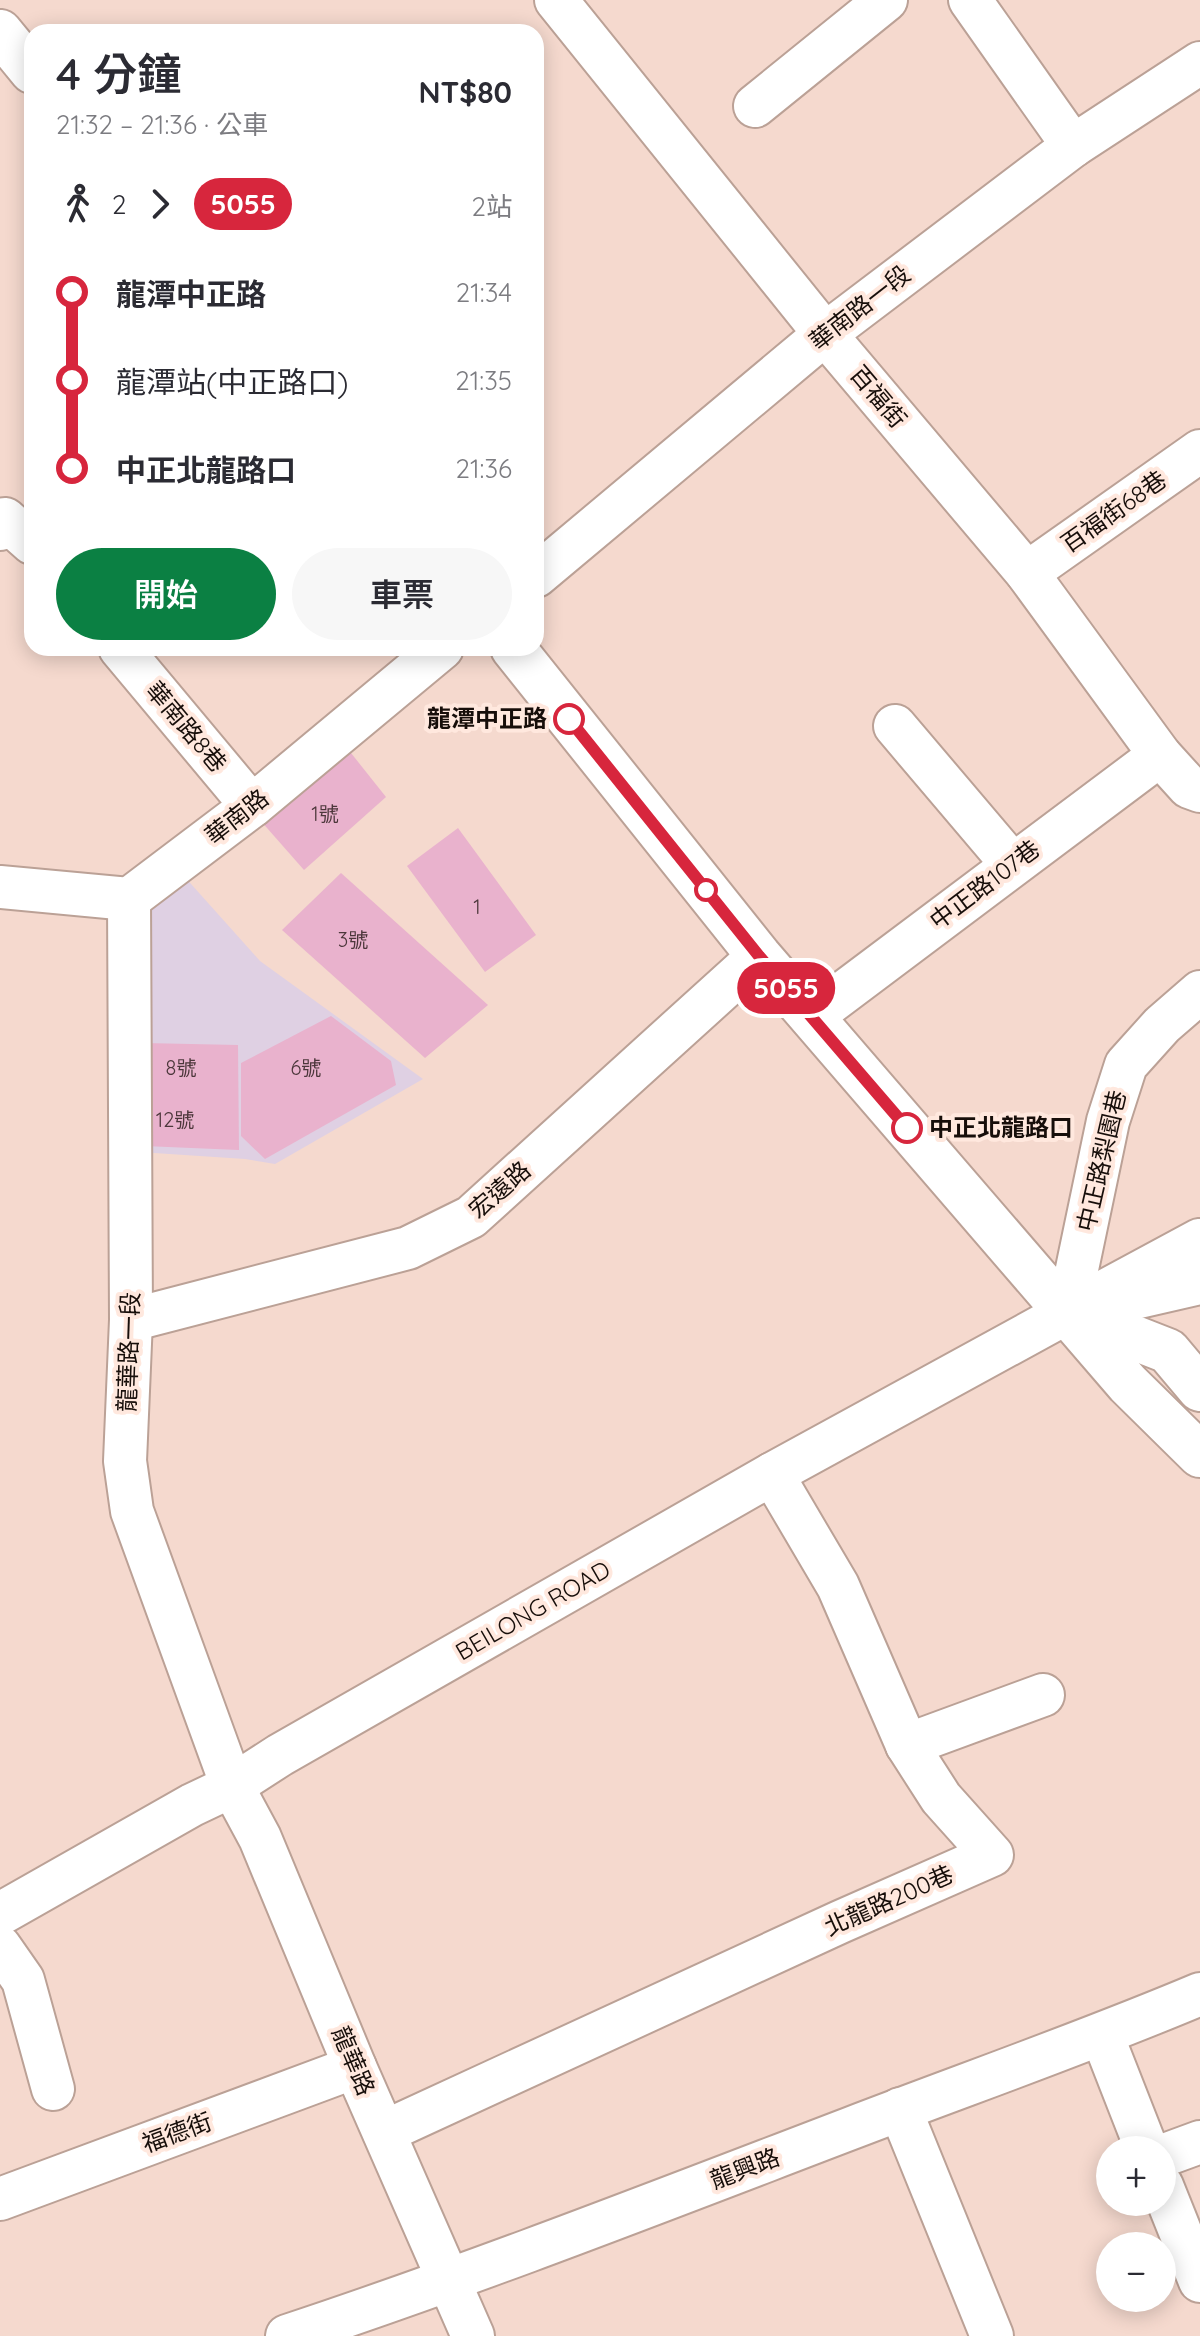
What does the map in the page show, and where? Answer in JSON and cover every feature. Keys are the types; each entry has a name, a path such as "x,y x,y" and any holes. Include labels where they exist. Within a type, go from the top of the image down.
{"main road":[{"path":"0,32 24,61"},
{"path":"519,656 759,956 1128,1384 1200,1455"},
{"name":"BEILONG ROAD","path":"1068,1312 1200,1241"},
{"name":"BEILONG ROAD","path":"1068,1312 1200,1282"},
{"path":"1068,1312 1168,1351 1200,1389"}],"street":[{"name":"百福街","path":"556,0 825,334 1027,573 1160,755 1189,787 1200,791"},
{"path":"755,106 886,0"},
{"path":"970,0 1073,146"},
{"name":"華南路一段","path":"544,569 825,334 1073,146 1200,63"},
{"name":"百福街68巷","path":"1027,573 1200,451"},
{"name":"華南路8巷","path":"127,656 252,806"},
{"name":"華南路","path":"129,899 252,806 432,656"},
{"path":"895,726 1012,864"},
{"name":"中正路107巷","path":"811,1017 1160,755"},
{"path":"0,887 129,899"},
{"name":"龍華路一段","path":"129,899 131,1320 125,1461 132,1511 232,1786"},
{"name":"宏遠路","path":"131,1320 408,1248 471,1217 759,956"},
{"name":"中正路梨園巷","path":"1068,1312 1108,1121 1126,1065 1162,1025 1200,992"},
{"name":"BEILONG ROAD","path":"0,1914 192,1805 232,1786 280,1755 772,1474 1068,1312"},
{"name":"北龍路200巷","path":"384,2132 992,1855 941,1798 907,1745 838,1586 772,1474"},
{"path":"907,1745 1043,1695"},
{"name":"龍華路","path":"232,1786 260,1838 355,2067 473,2336"},
{"path":"0,1947 23,1980 53,2089"},
{"name":"龍興路","path":"287,2336 449,2282 1102,2035 1200,1994"},
{"path":"1102,2035 1142,2136"},
{"name":"福德街","path":"0,2199 355,2067"},
{"path":"900,2109 992,2336"},
{"path":"1176,2151 1200,2142"},
{"path":"1174,2216 1200,2281"}],"shaded area":[{"path":"183,875 260,961 423,1079 275,1164 139,1152 145,902"}],"building":[{"path":"347,748 386,797 304,870 260,820"},
{"path":"458,828 536,935 485,972 407,866"},
{"path":"341,873 488,1005 425,1058 282,930"},
{"path":"331,1016 391,1061 396,1085 265,1159 241,1136 241,1063"},
{"path":"144,1043 238,1045 239,1150 144,1146"}],"bus line":[{"name":"5055","path":"569,719 759,956 907,1128"}],"place":[{"name":"龍潭中正路","path":"569,719"},
{"name":"中正北龍路口","path":"907,1128"}]}
